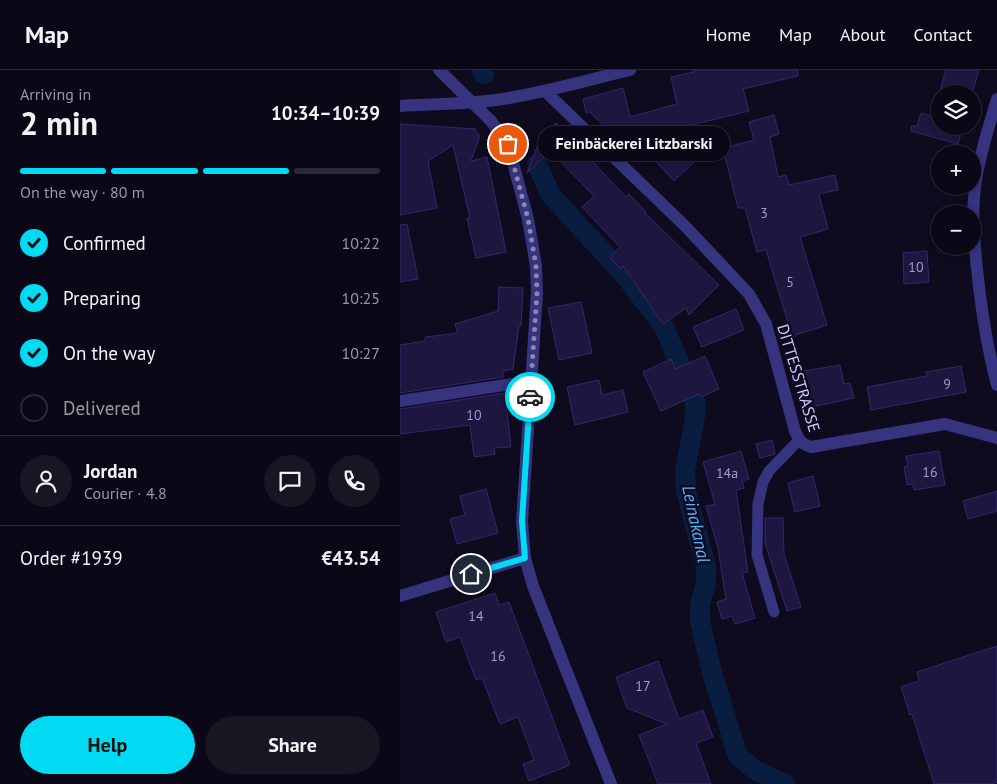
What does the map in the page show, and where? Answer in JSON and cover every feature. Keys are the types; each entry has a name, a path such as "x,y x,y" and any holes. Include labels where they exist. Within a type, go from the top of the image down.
{"street":[{"path":"439,70 491,121 508,144 528,219 536,266 537,293 522,521 525,558 532,586 546,625 611,784"},
{"path":"400,106 473,102 545,91 630,70"},
{"name":"DITTESSTRASSE","path":"545,91 685,226 749,294 766,324 795,431 803,445 811,447 944,424 997,438"},
{"path":"997,100 976,180 973,206 974,244 980,305 988,351 997,385"},
{"path":"400,401 532,380"},
{"path":"400,596 525,558"}],"lane":[{"path":"774,612 757,555 758,504 762,482 769,471 799,440"}],"building":[{"path":"693,70 798,70 798,76 743,89 749,111 666,131 694,162 674,181 636,140 620,143 590,112 586,113 583,99 623,88 630,117 677,104 671,77 694,72"},
{"path":"946,70 979,70 975,85 942,85"},
{"path":"921,113 931,116 931,135 960,135 958,144 911,131 911,126 917,126"},
{"path":"774,115 779,134 770,137 778,177 786,175 789,185 835,175 838,190 819,194 828,229 800,237 827,325 792,336 766,250 757,252 745,208 738,208 723,148 754,140 749,122"},
{"path":"556,123 626,197 629,194 645,213 719,285 689,315 686,308 663,324 623,266 621,269 610,258 620,247 582,207 594,196 550,151 527,173 541,137"},
{"path":"400,124 476,129 479,139 471,161 487,157 506,252 476,258 467,218 470,218 453,145 428,161 437,208 400,215"},
{"path":"407,224 418,279 400,282 400,225"},
{"path":"927,251 929,282 904,284 903,253"},
{"path":"499,287 523,288 521,326 519,326 513,369 503,371 503,377 400,393 400,345 425,341 425,337 458,333 455,324 498,311"},
{"path":"581,302 592,353 559,360 548,308"},
{"path":"736,309 744,330 702,347 693,327"},
{"path":"705,356 719,389 701,397 699,394 661,411 643,372 671,359 675,369"},
{"path":"840,365 844,384 850,383 854,398 807,408 799,372"},
{"path":"961,366 966,392 871,410 867,387 927,376 926,372"},
{"path":"599,380 602,395 623,390 628,412 575,425 567,387"},
{"path":"505,393 511,447 494,448 495,454 474,457 470,425 400,434 400,409"},
{"path":"772,440 775,454 760,458 756,444"},
{"path":"741,451 749,479 742,481 744,488 736,490 748,572 742,573 755,618 735,624 732,616 722,619 717,602 726,599 718,548 706,506 715,504 703,462"},
{"path":"939,451 945,485 914,490 913,484 907,485 904,467 908,466 906,456"},
{"path":"813,476 820,506 795,512 788,483"},
{"path":"486,489 498,533 457,544 450,519 465,515 460,496"},
{"path":"997,491 997,511 968,519 963,501"},
{"path":"765,518 783,518 784,554 801,607 787,611 765,543"},
{"path":"495,593 499,605 509,602 570,765 529,781 523,764 534,760 518,717 500,724 482,678 476,680 460,637 446,642 436,612"},
{"path":"997,646 997,782 991,784 934,784 912,714 910,715 901,687 919,681 917,672"},
{"path":"658,661 679,719 703,710 713,737 696,743 711,784 658,784 639,735 667,724 627,708 616,677"}],"waterway":[{"name":"Leinakanal","path":"482,70 484,74"},
{"name":"Leinakanal","path":"537,164 550,194 625,276 664,327 695,400 695,417 685,470 686,491 706,566 706,582 700,605 700,621 712,673 738,756 755,770 785,784"}],"way so far":[{"path":"508,144 528,219 536,266 537,293 530,397"}],"place":[{"name":"Feinbäckerei Litzbarski","path":"508,144"}],"route":[{"path":"471,574 525,558 522,521 530,397"}]}
